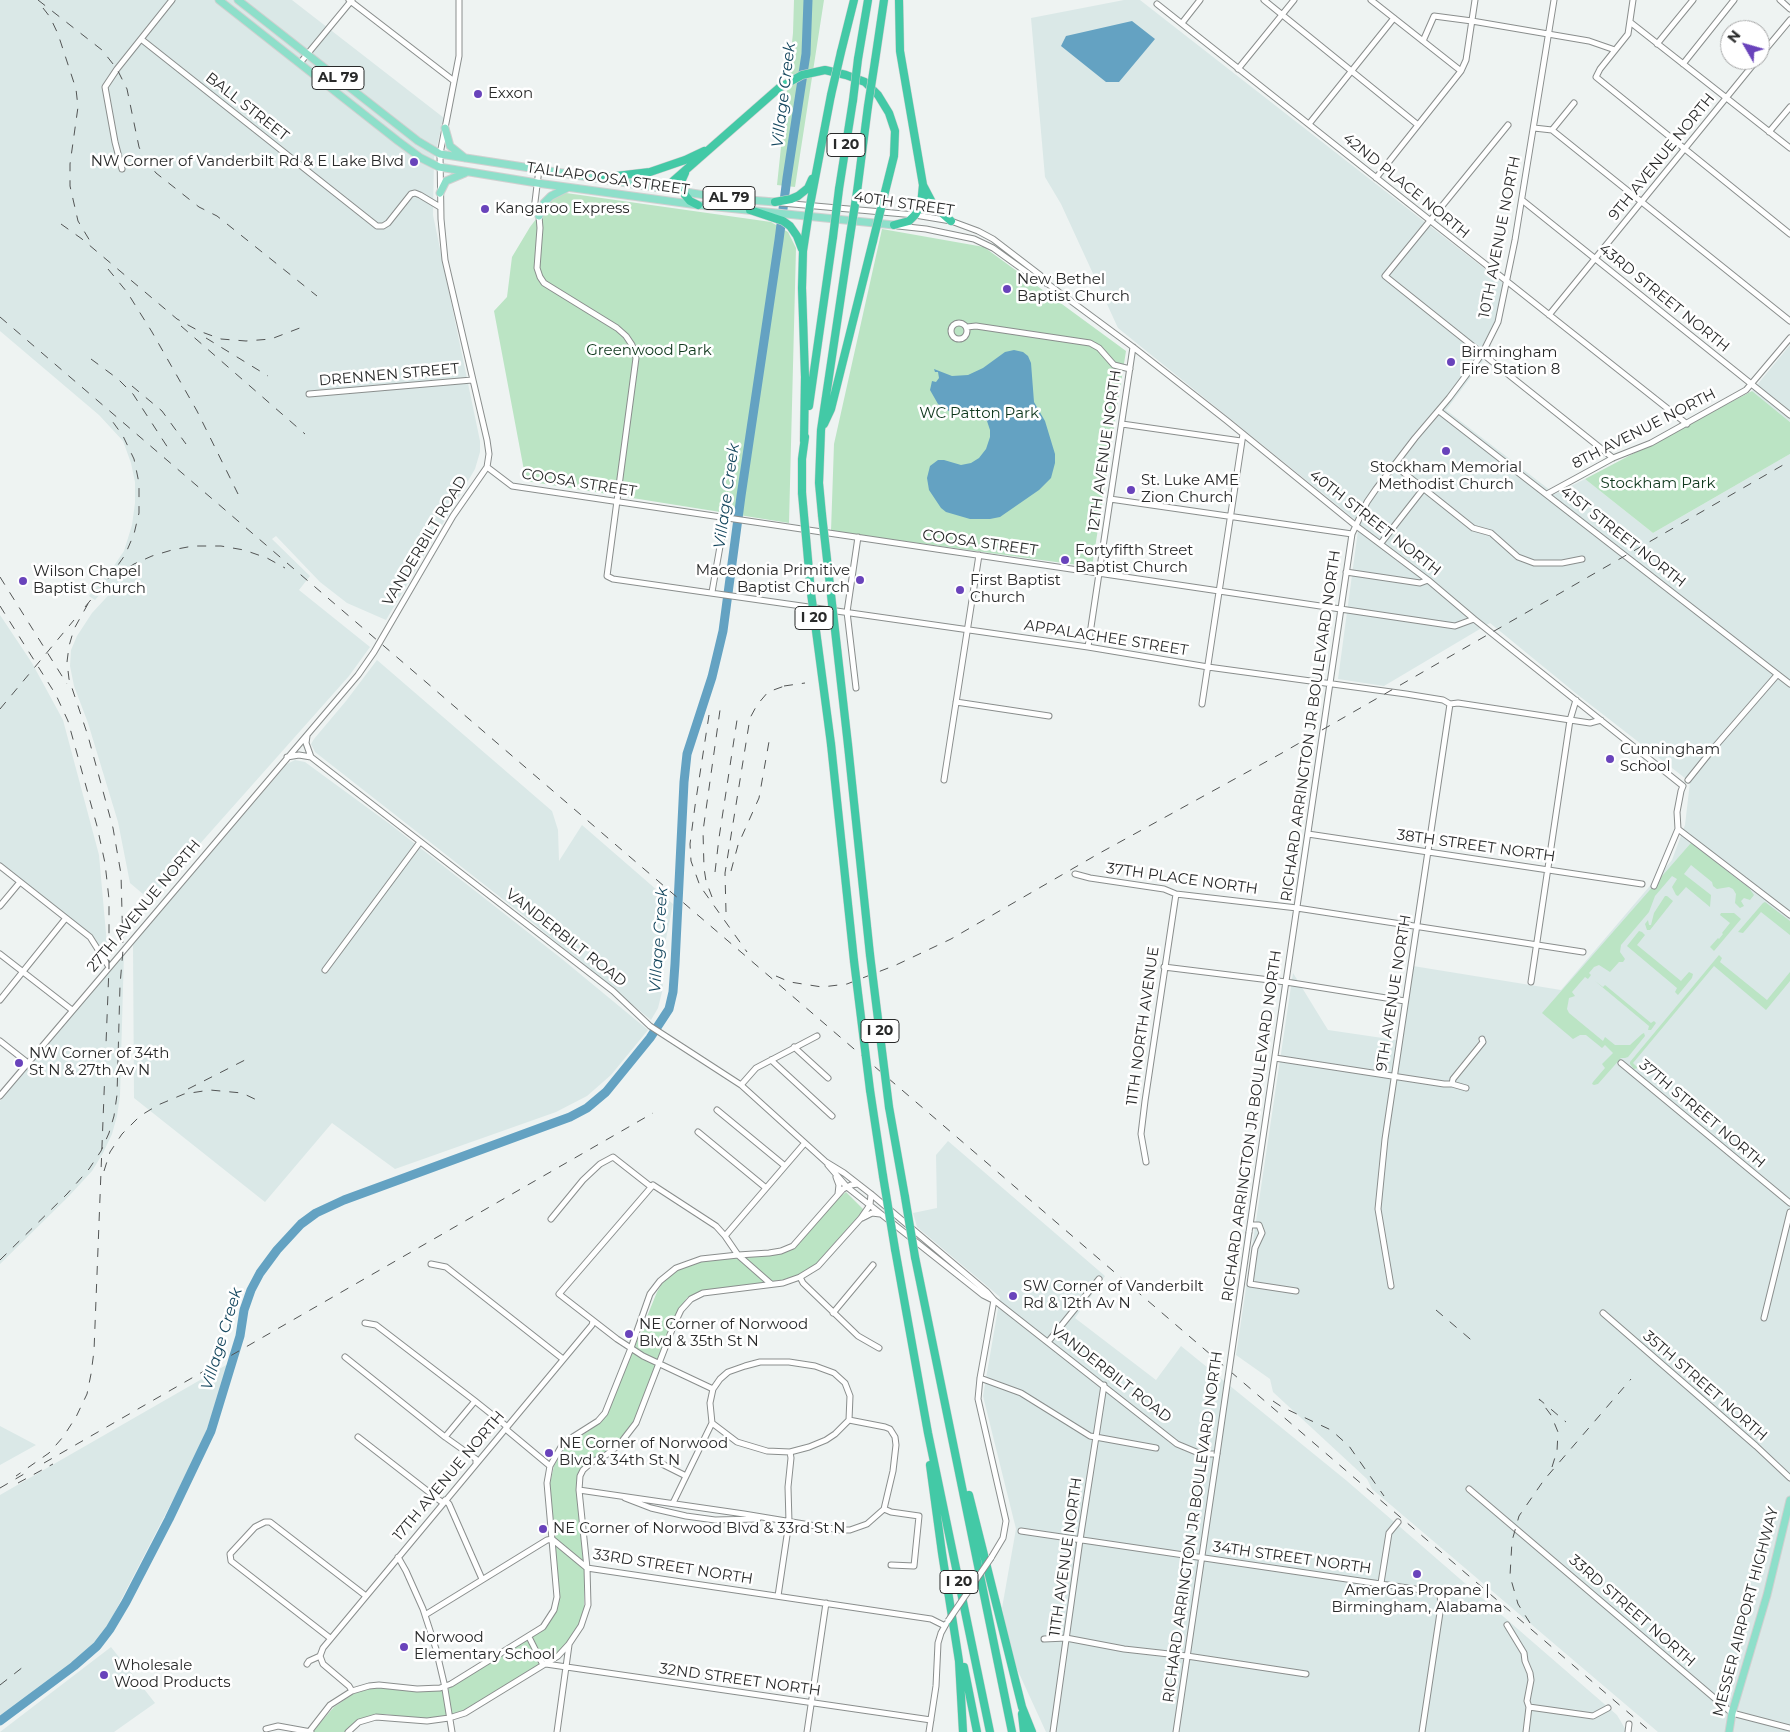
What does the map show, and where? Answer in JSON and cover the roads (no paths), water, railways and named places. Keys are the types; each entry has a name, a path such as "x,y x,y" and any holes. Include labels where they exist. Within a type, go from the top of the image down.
{"highway":[{"path":"804,441 803,251 831,95 854,0"},
{"name":"I 20","path":"868,0 839,189 804,441 802,492 811,593 831,744 854,961 883,1176 928,1433 990,1732"},
{"name":"I 20","path":"884,0 821,430 819,483 870,955 889,1107 915,1257 1012,1732"},
{"path":"894,225 909,220 915,215 921,204 923,185 900,51 899,0"},
{"path":"664,189 779,88 793,79 825,70 865,82 878,95 889,113 895,131 894,156 831,409 821,430"},
{"path":"599,178 650,172 685,160 714,145"},
{"path":"776,202 791,201 808,188 819,158"},
{"path":"689,167 681,182 684,192 690,200 698,205"},
{"path":"923,185 934,206 951,221"},
{"path":"750,210 774,216 784,221 797,236 803,251"},
{"path":"928,1433 930,1467 959,1661 963,1732"},
{"path":"952,1433 984,1550 1019,1694 1032,1732"},
{"path":"943,1562 977,1732"},
{"path":"1019,1694 1024,1732"}],"main road":[{"name":"AL 79","path":"219,0 411,151 439,167"},
{"name":"AL 79","path":"238,0 418,141 440,154"},
{"path":"444,128 450,146 461,156 468,159"},
{"name":"TALLAPOOSA STREET","path":"440,154 724,198 776,202"},
{"name":"TALLAPOOSA STREET","path":"439,167 570,188 750,210"},
{"path":"440,193 446,181 468,172"},
{"path":"539,216 544,203 551,196 570,188"},
{"name":"AL 79","path":"774,216 790,215 894,225"},
{"name":"MESSER AIRPORT HIGHWAY","path":"1729,1732 1732,1713 1767,1595 1790,1500"}],"street":[{"path":"122,169 105,87 172,0"},
{"path":"300,62 351,0 454,81"},
{"name":"VANDERBILT ROAD","path":"308,732 358,675 374,652 453,516 487,467 489,454 487,440 445,260 440,207 440,154 459,56 459,0"},
{"path":"1182,24 1200,0"},
{"path":"1264,0 1418,125"},
{"path":"1238,68 1294,0"},
{"path":"1371,0 1461,71"},
{"path":"1376,178 1461,71 1466,60 1475,0"},
{"name":"10TH AVENUE NORTH","path":"1355,525 1367,502 1394,465 1439,411 1482,354 1498,322 1522,200 1554,0"},
{"path":"1633,0 1628,34 1600,69 1596,77 1790,234"},
{"path":"1657,44 1693,0"},
{"path":"1683,64 1734,0"},
{"path":"1780,0 1790,9"},
{"name":"42ND PLACE NORTH","path":"1157,4 1687,424"},
{"path":"1424,41 1434,16 1589,41 1616,50"},
{"path":"1309,124 1394,18"},
{"path":"1770,44 1790,20"},
{"path":"1630,22 1790,148"},
{"name":"BALL STREET","path":"141,39 377,226 383,226 388,223 411,194 420,195 440,207"},
{"name":"9TH AVENUE NORTH","path":"1549,315 1596,260 1749,70"},
{"path":"1552,130 1574,103"},
{"path":"1769,132 1790,107"},
{"path":"1508,125 1385,276 1613,458"},
{"path":"1534,128 1552,130 1790,321"},
{"path":"539,169 534,210 539,216 537,268 540,278 544,283 621,332 632,345 636,358 617,502"},
{"name":"43RD STREET NORTH","path":"1522,200 1790,415"},
{"path":"791,201 810,205"},
{"name":"40TH STREET","path":"810,205 915,215 961,224 993,239 1040,275 1048,284"},
{"name":"40TH STREET","path":"894,225 958,234 974,239 993,248 1036,279 1048,284"},
{"name":"40TH STREET NORTH","path":"1048,284 1133,347 1355,525 1428,580 1683,786 1677,812 1678,829"},
{"path":"967,327 976,326 1090,343 1099,348 1114,365 1130,369"},
{"name":"8TH AVENUE NORTH","path":"1547,494 1613,458 1651,443 1746,390 1790,338"},
{"name":"12TH AVENUE NORTH","path":"1088,647 1133,347"},
{"name":"DRENNEN STREET","path":"309,394 472,380"},
{"name":"41ST STREET NORTH","path":"1439,411 1790,684"},
{"path":"1122,424 1241,441"},
{"path":"1202,704 1242,434"},
{"path":"1394,465 1473,528 1491,534 1518,557 1534,563 1562,563 1582,559"},
{"name":"COOSA STREET","path":"487,467 512,486 1455,626 1474,619"},
{"path":"1381,543 1424,488"},
{"path":"1110,499 1352,534"},
{"name":"APPALACHEE STREET","path":"617,502 607,576 613,579 1088,647 1208,667 1434,698 1450,704 1458,703 1590,723 1601,720"},
{"path":"714,593 727,518"},
{"name":"RICHARD ARRINGTON JR BOULEVARD NORTH","path":"1176,1732 1340,609 1355,525"},
{"path":"856,688 847,612 858,537"},
{"path":"944,780 979,555"},
{"path":"1346,572 1420,584 1428,580"},
{"path":"1688,780 1777,674"},
{"path":"1531,982 1570,720 1576,700"},
{"path":"956,702 1049,716"},
{"name":"9TH AVENUE NORTH","path":"1391,1286 1378,1209 1385,1139 1450,704"},
{"path":"287,757 299,755 311,757 306,743 308,732"},
{"name":"27TH AVENUE NORTH","path":"0,1096 308,732"},
{"name":"VANDERBILT ROAD","path":"311,757 613,992 650,1026 741,1085 804,1144 871,1194 994,1300 1177,1444 1200,1454 1216,1454"},
{"path":"1654,886 1678,829 1790,916"},
{"name":"38TH STREET NORTH","path":"1308,834 1642,884"},
{"path":"325,970 420,842"},
{"path":"0,866 90,937 109,967"},
{"name":"37TH PLACE NORTH","path":"1075,874 1164,889 1176,894 1297,908 1583,952"},
{"path":"0,906 20,882"},
{"name":"11TH NORTH AVENUE","path":"1146,1162 1141,1134 1176,894"},
{"path":"0,1000 66,918"},
{"path":"0,954 72,1010"},
{"path":"1164,966 1286,982 1405,1002"},
{"path":"741,1085 756,1068 817,1036"},
{"path":"1452,1084 1453,1079 1483,1042 1482,1039"},
{"path":"0,1041 28,1063"},
{"path":"794,1047 828,1078"},
{"path":"1275,1058 1452,1084 1466,1088"},
{"path":"771,1060 832,1116"},
{"name":"37TH STREET NORTH","path":"1621,1063 1790,1203"},
{"path":"717,1110 785,1166"},
{"path":"698,1132 766,1188"},
{"path":"725,1236 804,1144"},
{"path":"551,1219 583,1180 600,1164 613,1157 650,1186 653,1185 716,1226 738,1255 770,1284"},
{"name":"VANDERBILT ROAD","path":"826,1162 847,1186 880,1214 983,1295 994,1300"},
{"path":"834,1172 839,1185 838,1194"},
{"path":"266,1729 278,1726 310,1731 330,1705 352,1691 369,1686 379,1685 417,1689 451,1684 543,1627 554,1610 557,1597 547,1483 550,1466 561,1447 568,1440 598,1421 605,1413 632,1348 650,1294 660,1281 676,1268 701,1259 775,1252 793,1246 838,1194 847,1186 858,1184"},
{"path":"653,1185 558,1294 632,1348 659,1364 712,1389"},
{"path":"348,1732 359,1722 376,1717 418,1721 449,1718 465,1713 558,1656 575,1637 585,1616 588,1595 579,1490 580,1476 592,1462 606,1455 619,1445 632,1430 641,1412 681,1310 691,1299 703,1293 770,1284 800,1277 818,1266 861,1218 870,1205 871,1194"},
{"path":"1764,1318 1790,1212"},
{"path":"861,1218 872,1213 880,1214"},
{"path":"1250,1225 1259,1225 1262,1233 1255,1248 1250,1284 1296,1291"},
{"path":"431,1264 446,1267 564,1359"},
{"path":"833,1313 872,1265"},
{"path":"800,1277 803,1283 858,1336 879,1348"},
{"path":"1048,1342 1098,1279"},
{"path":"930,1732 937,1678 938,1644 946,1624 992,1558 1003,1538 1006,1521 978,1399 994,1300"},
{"name":"35TH STREET NORTH","path":"1603,1313 1790,1478"},
{"name":"17TH AVENUE NORTH","path":"320,1656 322,1648 330,1638 564,1359 592,1325 593,1321"},
{"path":"365,1323 376,1325 505,1424 508,1431 550,1466"},
{"path":"345,1357 445,1437 476,1459 476,1464"},
{"path":"673,1503 712,1423 710,1403 712,1389 720,1378 728,1372 760,1362 789,1362 815,1366 834,1373 845,1384 850,1396 849,1420 835,1434 809,1447 790,1452 767,1451 737,1442 712,1423"},
{"path":"980,1378 1021,1393 1090,1436 1156,1448"},
{"name":"11TH AVENUE NORTH","path":"1053,1732 1104,1385"},
{"path":"445,1437 475,1401"},
{"path":"579,1490 850,1530 867,1524 884,1509 894,1463 895,1437 890,1429 885,1426 849,1420"},
{"path":"358,1437 444,1502 450,1504 482,1579"},
{"path":"778,1596 789,1522 790,1452"},
{"path":"654,1460 686,1476"},
{"name":"33RD STREET NORTH","path":"1469,1489 1732,1713 1790,1728"},
{"path":"622,1496 651,1508 686,1516 715,1520 764,1518"},
{"path":"884,1509 919,1516 914,1566 891,1565"},
{"path":"330,1638 231,1561 230,1554 255,1527 265,1522 270,1522 366,1596"},
{"path":"1381,1583 1389,1533 1398,1522"},
{"name":"34TH STREET NORTH","path":"1021,1531 1381,1583 1440,1594 1441,1606 1422,1732"},
{"path":"424,1615 547,1540 552,1540"},
{"name":"33RD STREET NORTH","path":"552,1540 587,1568 931,1619 946,1624"},
{"path":"398,1556 424,1615 436,1649 452,1732"},
{"path":"807,1732 826,1603"},
{"path":"1507,1625 1524,1653 1530,1673 1526,1732"},
{"path":"529,1637 544,1665"},
{"path":"1044,1639 1066,1638 1124,1649 1187,1656 1306,1674"},
{"path":"557,1732 569,1644"},
{"path":"306,1664 320,1656 323,1664 349,1686 352,1691"},
{"name":"32ND STREET NORTH","path":"544,1665 931,1720"},
{"path":"1529,1707 1593,1716 1608,1708"},
{"path":"1628,1732 1629,1724"}],"water":[{"path":"1132,21 1155,39 1119,82 1106,82 1061,46 1066,36"},
{"path":"1014,350 1023,352 1028,356 1031,363 1034,402 1045,421 1055,454 1051,478 1039,490 1000,517 970,519 946,512 941,508 929,490 927,478 930,466 938,460 961,465 971,463 979,458 986,449 990,430 987,421 979,414 952,413 938,404 930,390 932,381 936,382 939,378 938,372 935,372 934,369 952,376 968,375 983,368 1005,352"}],"waterway":[{"name":"Village Creek","path":"0,1721 74,1666 97,1646 110,1629 169,1519 211,1431 240,1336 244,1310 251,1290 260,1273 277,1250 301,1224 316,1213 344,1200 570,1117 587,1108 606,1092 650,1038 669,1009 673,992 675,964 687,754 712,677 723,631 806,54 808,0"}],"railway":[{"path":"38,0 102,50 117,69 127,89 139,147 143,156 156,173 199,207 217,216 317,296"},
{"path":"43,8 50,17 58,34 76,89 78,107 70,164 70,186 78,221 90,241"},
{"path":"61,224 82,239 177,319 199,331 221,339 246,341 271,339 305,326"},
{"path":"108,269 127,292 152,332 197,411 238,494"},
{"path":"0,317 1651,1732"},
{"path":"181,326 305,434"},
{"path":"206,338 268,376"},
{"path":"91,359 118,379 133,394 170,451"},
{"path":"132,386 162,411 186,444"},
{"path":"85,607 125,555 134,534 139,513 139,483 134,459 123,436 110,418"},
{"path":"776,976 790,982 822,987 847,984 896,965 951,939 1098,854 1282,753 1790,461"},
{"path":"114,577 134,564 152,556 193,546 221,546 244,550 267,558 285,568"},
{"path":"0,577 67,684"},
{"path":"0,1260 67,1194 89,1169 101,1151 109,1133 117,1095 120,985 123,950 121,874 113,828 88,736 69,679 67,662 74,629 89,602"},
{"path":"0,606 56,695 68,721 97,826 105,863 109,899 109,967 94,1351 91,1374 87,1394 76,1417 63,1437 49,1453 16,1476"},
{"path":"0,709 74,620"},
{"path":"784,686 805,683"},
{"path":"726,912 725,873 750,718 757,705 768,692 790,684"},
{"path":"712,897 706,881 704,868 703,831 721,703"},
{"path":"709,715 690,844 691,861 700,886 747,952"},
{"path":"715,872 737,720"},
{"path":"731,871 738,845 759,798 770,736"},
{"path":"188,1089 245,1060"},
{"path":"104,1171 110,1152 122,1134 140,1116 158,1105 184,1094 210,1090 242,1093 261,1102"},
{"path":"44,1463 653,1113"},
{"path":"1436,1310 1476,1344"},
{"path":"1530,1623 1518,1604 1510,1576 1512,1541 1519,1516 1544,1480 1631,1379"},
{"path":"1552,1467 1557,1451 1558,1432 1551,1415 1539,1399 1566,1422"},
{"path":"1273,1401 1331,1430 1349,1446 1384,1496"},
{"path":"18,1483 53,1464"},
{"path":"0,1488 24,1474"},
{"path":"0,1685 23,1667"}],"place":[{"name":"Exxon","path":"478,94"},
{"name":"NW Corner of Vanderbilt Rd & E Lake Blvd","path":"414,162"},
{"name":"Kangaroo Express","path":"485,209"},
{"name":"New Bethel Baptist Church","path":"1007,289"},
{"name":"Birmingham Fire Station 8","path":"1451,362"},
{"name":"Stockham Memorial Methodist Church","path":"1446,451"},
{"name":"St. Luke AME Zion Church","path":"1131,490"},
{"name":"Fortyfifth Street Baptist Church","path":"1065,560"},
{"name":"Macedonia Primitive Baptist Church","path":"860,580"},
{"name":"Wilson Chapel Baptist Church","path":"23,581"},
{"name":"First Baptist Church","path":"960,590"},
{"name":"Cunningham School","path":"1610,759"},
{"name":"NW Corner of 34th St N & 27th Av N","path":"19,1063"},
{"name":"SW Corner of Vanderbilt Rd & 12th Av N","path":"1013,1296"},
{"name":"NE Corner of Norwood Blvd & 35th St N","path":"629,1334"},
{"name":"NE Corner of Norwood Blvd & 34th St N","path":"549,1453"},
{"name":"NE Corner of Norwood Blvd & 33rd St N","path":"543,1529"},
{"name":"AmerGas Propane | Birmingham, Alabama","path":"1417,1574"},
{"name":"Norwood Elementary School","path":"404,1647"},
{"name":"Wholesale Wood Products","path":"104,1675"}],"park label":[{"name":"Greenwood Park","path":"649,351"},
{"name":"WC Patton Park","path":"979,414"},
{"name":"Stockham Park","path":"1658,484"}]}
